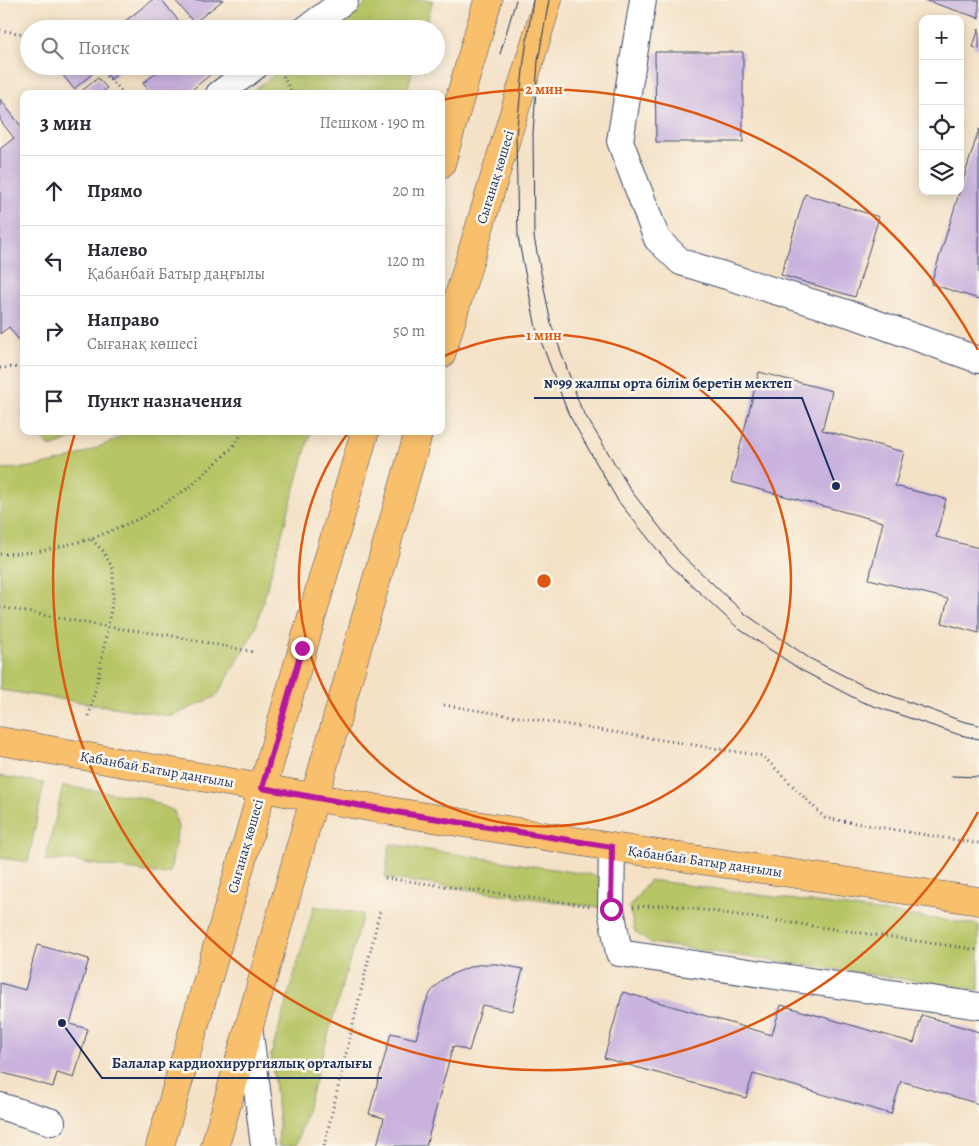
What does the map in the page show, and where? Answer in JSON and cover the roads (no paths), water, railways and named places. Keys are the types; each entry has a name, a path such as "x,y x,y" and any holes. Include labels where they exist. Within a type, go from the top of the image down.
{"main road":[{"path":"445,150 488,0"},
{"name":"Сығанақ көшесі","path":"445,342 548,0"},
{"name":"Сығанақ көшесі","path":"160,1146 364,435"},
{"path":"216,1146 418,435"},
{"name":"Қабанбай Батыр даңғылы","path":"0,741 402,813 612,847 979,901"},
{"name":"Қабанбай Батыр даңғылы","path":"402,813 461,809 979,886"}],"street":[{"path":"318,20 345,0"},
{"path":"643,0 620,141 656,239 681,262 856,316 979,360"},
{"path":"224,90 244,75"},
{"path":"612,847 611,909 619,953 979,1006"},
{"path":"249,1026 264,1146"},
{"path":"0,1106 52,1122"}],"tram line":[{"path":"500,54 516,0"},
{"path":"533,0 516,136 518,237 536,328 568,413 618,501 669,564 739,629 801,670 862,702 960,735 979,739"},
{"path":"549,0 538,61 533,133 534,237 551,324 581,408 632,492 680,553 744,613 809,658 864,686 962,721 979,725"},
{"path":"951,776 979,777"}],"place":[{"name":"№99 жалпы орта білім беретін мектеп","path":"836,486"},
{"name":"Балалар кардиохирургиялық орталығы","path":"62,1023"}]}
